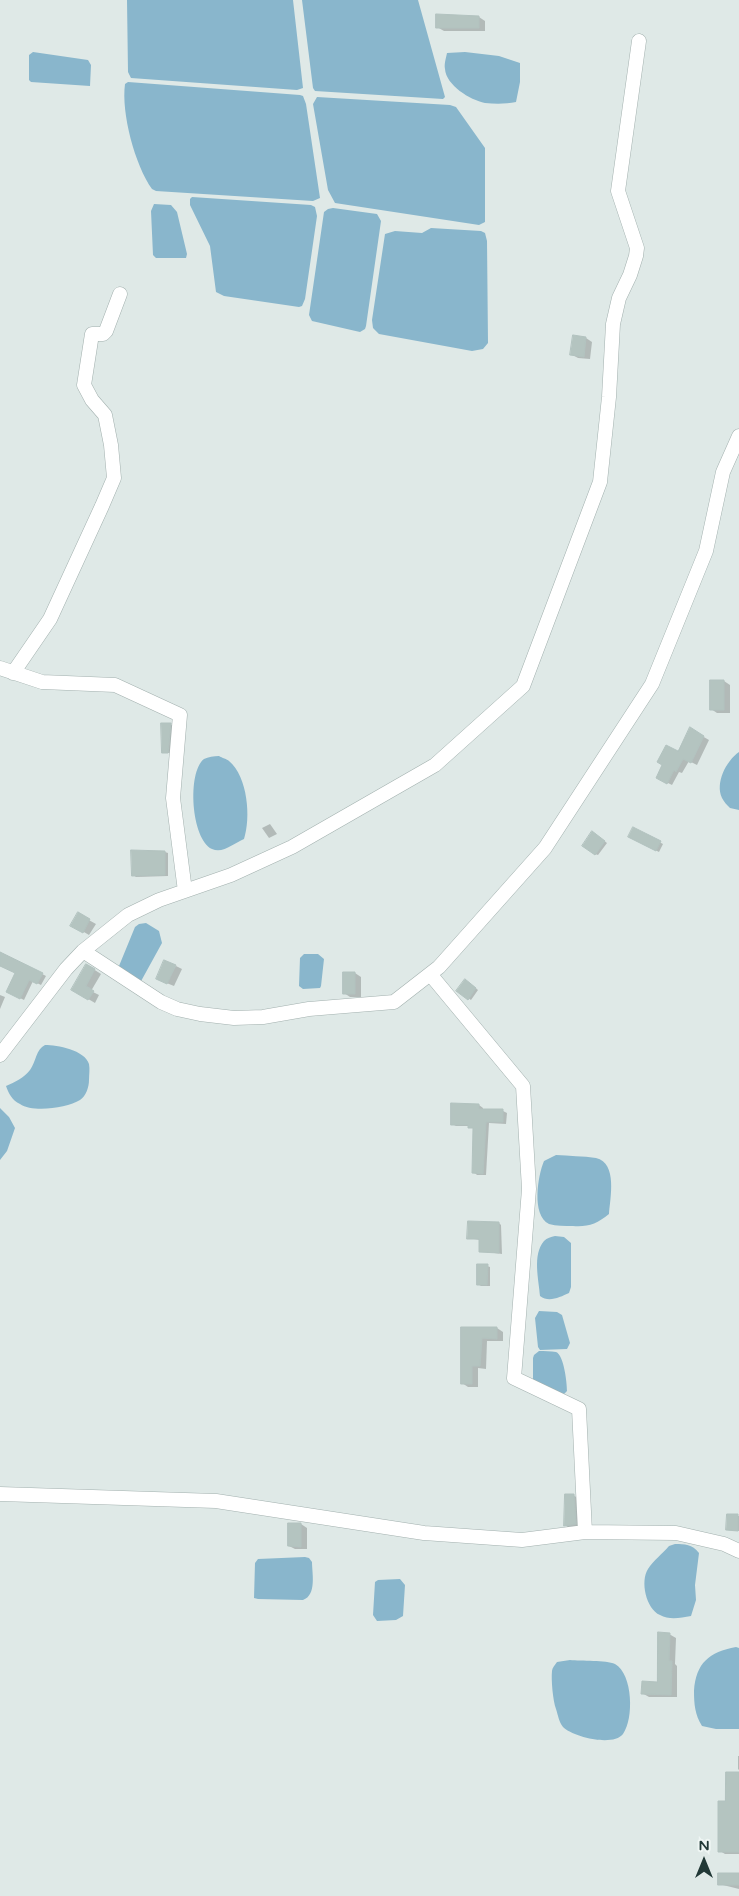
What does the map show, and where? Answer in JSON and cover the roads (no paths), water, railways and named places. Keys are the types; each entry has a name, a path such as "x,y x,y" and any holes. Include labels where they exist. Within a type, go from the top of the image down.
{"street":[{"path":"0,1055 66,969 83,951 128,915 159,900 231,875 292,847 435,765 524,686 600,482 609,396 613,324 619,298 632,269 637,248 618,191 639,41"},
{"path":"120,294 104,334 92,334 84,385 92,400 105,415 111,445 114,478 50,619 7,670 42,682 115,685 180,715 173,798 185,891"},
{"path":"83,951 161,1002 177,1009 234,1018 263,1017 309,1009 394,1002 430,974 545,848 652,684 706,551 723,472 739,436"},
{"path":"430,974 523,1086 529,1189 514,1378 579,1409 585,1532"},
{"path":"0,1494 216,1501 424,1533 522,1540 585,1532 676,1533 724,1544 739,1551"}],"water":[{"path":"127,0 293,0 303,88 297,90 131,78 128,72"},
{"path":"302,0 418,0 445,97 443,99 315,91 313,88"},
{"path":"33,52 88,60 91,65 90,86 31,82 29,80 29,55"},
{"path":"465,52 499,56 520,63 520,82 516,102 501,104 485,103 473,99 454,86 446,75 445,63 447,53"},
{"path":"128,82 303,96 306,104 320,198 313,201 156,191 152,189 140,167 127,124 124,96 125,84"},
{"path":"317,97 450,105 456,107 485,148 485,222 479,225 335,203 328,190 313,104"},
{"path":"192,197 311,205 315,207 317,216 305,299 302,306 224,296 216,292 210,246 190,205"},
{"path":"154,204 171,205 177,212 187,254 186,258 156,258 153,255 151,211"},
{"path":"333,208 377,214 381,221 366,326 360,332 312,321 309,315 324,212"},
{"path":"431,228 481,231 485,233 487,241 488,343 483,349 472,351 379,334 373,328 372,320 385,234 395,231 422,233"},
{"path":"739,752 739,810 730,808 725,802 720,792 720,786 726,767"},
{"path":"219,756 229,761 240,777 246,798 247,820 244,839 224,849 216,850 205,843 200,833 196,820 194,791 195,777 204,759"},
{"path":"146,923 159,931 162,943 140,983 120,970 119,966 135,927"},
{"path":"304,954 318,954 324,959 320,988 303,989 299,986 300,958"},
{"path":"45,1045 70,1049 86,1059 89,1064 88,1086 80,1100 59,1107 41,1109 26,1107 17,1102 8,1092 6,1086 28,1073 40,1049"},
{"path":"0,1108 9,1117 15,1128 7,1151 0,1160"},
{"path":"556,1155 591,1157 603,1161 610,1174 611,1182 609,1214 592,1224 583,1226 549,1224 543,1219 538,1204 540,1175 544,1161"},
{"path":"555,1236 564,1237 571,1243 571,1287 569,1293 554,1299 547,1299 540,1296 537,1260 540,1247 544,1241"},
{"path":"539,1311 557,1312 562,1315 570,1343 567,1349 540,1350 538,1347 535,1318"},
{"path":"539,1351 556,1352 559,1354 566,1376 567,1391 564,1394 533,1383 533,1358"},
{"path":"675,1544 688,1545 699,1553 695,1585 696,1600 691,1616 671,1618 663,1617 651,1607 646,1594 645,1580 648,1569 653,1563 669,1546"},
{"path":"309,1558 312,1562 313,1583 310,1594 307,1597 303,1600 254,1598 255,1563 258,1559"},
{"path":"400,1579 405,1585 403,1616 396,1620 377,1621 373,1615 375,1582 378,1580"},
{"path":"736,1647 739,1648 739,1729 716,1729 702,1726 696,1714 694,1700 695,1681 701,1666 718,1652"},
{"path":"570,1660 600,1661 615,1664 621,1669 628,1687 630,1708 627,1727 618,1738 611,1740 593,1739 575,1734 563,1727 554,1701 552,1670 557,1662"}]}
